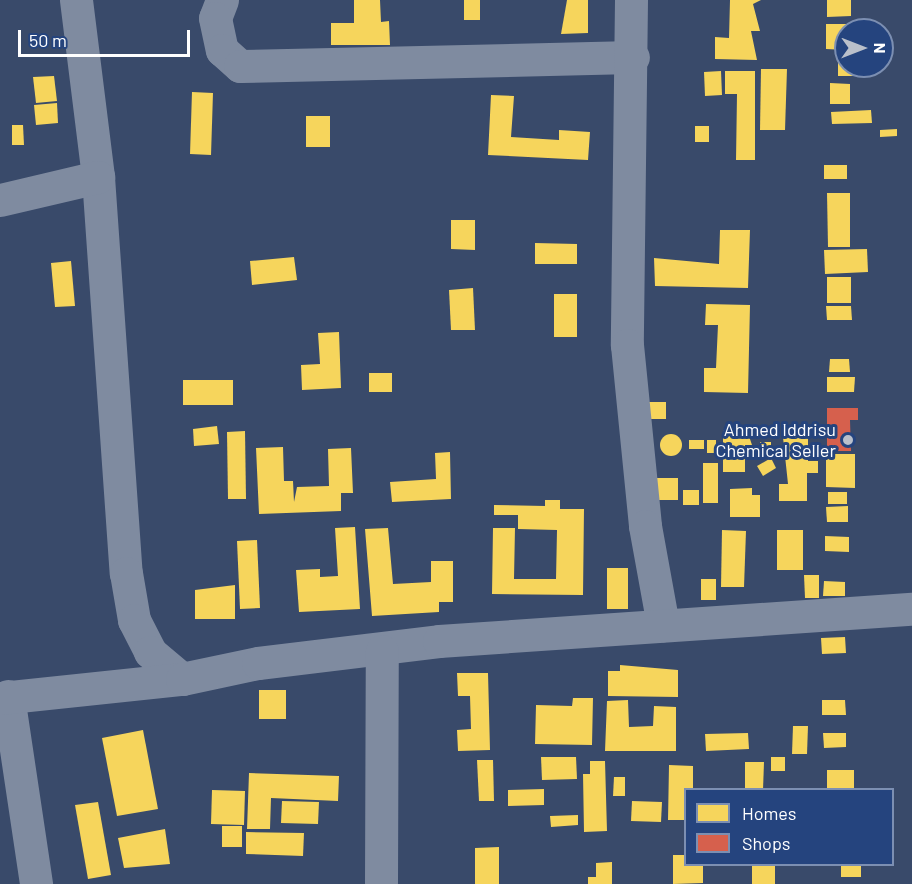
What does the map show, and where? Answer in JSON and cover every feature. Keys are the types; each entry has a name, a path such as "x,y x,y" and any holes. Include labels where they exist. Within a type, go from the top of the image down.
{"street":[{"path":"76,0 98,177 129,592 134,620 150,652 182,679"},
{"path":"222,0 215,18 222,50 240,66 633,57"},
{"path":"631,0 633,57 627,345 645,526 663,625"},
{"path":"0,200 98,177"},
{"path":"36,884 4,697 182,679 258,663 382,651 439,641 912,609"},
{"path":"381,884 382,651"}],"building: Homes":[{"path":"354,0 380,0 381,22 389,21 390,45 331,45 331,23 354,23"},
{"path":"464,0 480,0 480,20 464,20"},
{"path":"567,0 588,0 588,33 561,34"},
{"path":"730,0 761,0 753,4 760,31 751,31 757,60 715,59 715,37 729,38"},
{"path":"827,0 851,0 851,16 827,17"},
{"path":"826,24 834,24 834,49 826,49"},
{"path":"761,69 787,69 785,130 760,130"},
{"path":"721,71 722,95 705,96 704,72"},
{"path":"725,71 755,71 755,160 736,160 737,94 725,94"},
{"path":"54,76 57,101 36,103 33,77"},
{"path":"830,83 850,84 850,104 830,104"},
{"path":"192,92 213,93 211,155 190,154"},
{"path":"491,95 514,96 511,137 559,140 559,130 590,132 588,160 488,155"},
{"path":"57,103 58,123 36,125 34,105"},
{"path":"871,110 872,123 832,124 831,112"},
{"path":"306,116 330,116 330,147 306,147"},
{"path":"12,125 23,125 24,145 12,145"},
{"path":"695,126 709,126 709,142 695,142"},
{"path":"897,129 897,136 880,137 880,130"},
{"path":"824,165 847,165 847,179 824,179"},
{"path":"827,193 850,193 850,247 828,247"},
{"path":"451,220 475,220 475,250 451,249"},
{"path":"720,230 750,230 748,288 655,286 654,258 719,264"},
{"path":"535,243 577,244 577,264 535,264"},
{"path":"867,249 868,272 825,274 824,250"},
{"path":"294,257 297,280 252,285 250,261"},
{"path":"71,261 75,306 55,307 51,263"},
{"path":"827,277 851,277 851,303 827,303"},
{"path":"473,288 475,330 451,330 449,290"},
{"path":"554,294 577,294 577,337 554,337"},
{"path":"706,304 750,305 748,393 704,392 704,368 716,368 718,325 705,325"},
{"path":"826,306 851,306 852,320 827,320"},
{"path":"339,332 341,388 302,390 301,365 320,364 318,333"},
{"path":"830,359 849,359 850,372 829,372"},
{"path":"369,373 392,373 392,392 369,392"},
{"path":"827,377 855,377 854,392 827,392"},
{"path":"183,380 233,380 233,405 183,405"},
{"path":"643,402 666,402 666,419 643,419"},
{"path":"217,426 219,444 194,446 193,429"},
{"path":"782,428 808,428 808,461 818,461 818,473 807,473 807,501 779,501 779,484 788,484"},
{"path":"723,430 747,430 752,445 745,445 745,472 723,472"},
{"path":"245,431 246,499 228,499 227,432"},
{"path":"667,434 675,434 682,441 682,449 675,456 667,456 660,449 660,441"},
{"path":"689,440 704,440 704,449 689,449"},
{"path":"707,440 716,440 716,453 707,453"},
{"path":"760,442 771,442 771,451 760,451"},
{"path":"283,447 284,481 293,481 294,502 297,487 329,486 328,449 351,448 353,493 341,493 341,511 259,514 256,448"},
{"path":"450,452 451,499 392,502 390,482 436,479 435,453"},
{"path":"826,454 855,454 855,488 826,487"},
{"path":"771,458 776,468 763,476 757,466"},
{"path":"703,463 718,463 718,503 703,503"},
{"path":"647,478 678,478 678,500 647,500"},
{"path":"752,488 752,495 760,495 760,517 730,517 730,489"},
{"path":"683,490 699,490 699,505 683,505"},
{"path":"828,492 847,492 847,504 828,504"},
{"path":"545,500 560,500 560,509 584,509 583,595 492,594 493,528 515,528 514,579 556,579 557,530 518,529 518,515 494,515 494,505 545,506"},
{"path":"848,506 848,522 827,522 826,507"},
{"path":"355,527 360,609 299,612 296,570 320,569 320,577 338,576 335,528"},
{"path":"388,528 393,584 431,582 431,561 453,561 453,602 439,602 439,612 372,616 365,529"},
{"path":"722,530 746,531 744,587 721,587"},
{"path":"777,530 803,530 803,570 777,570"},
{"path":"825,536 849,537 849,552 825,551"},
{"path":"257,540 260,608 240,609 237,541"},
{"path":"607,568 628,568 628,609 607,609"},
{"path":"804,575 819,575 819,598 805,598"},
{"path":"701,579 716,579 716,600 701,600"},
{"path":"824,581 845,582 845,596 823,596"},
{"path":"235,585 235,619 195,619 195,590"},
{"path":"845,637 846,653 822,654 821,638"},
{"path":"620,665 678,670 678,697 608,696 608,671 620,671"},
{"path":"457,673 488,673 490,750 458,751 457,730 471,729 470,696 458,696"},
{"path":"259,690 286,690 286,719 259,719"},
{"path":"573,698 593,698 592,745 535,744 536,705 572,706"},
{"path":"628,700 629,727 653,726 654,706 676,707 676,751 605,751 607,701"},
{"path":"822,700 845,700 846,715 822,715"},
{"path":"793,726 808,726 807,754 792,754"},
{"path":"143,730 158,809 117,816 102,738"},
{"path":"748,733 749,749 706,751 705,734"},
{"path":"823,733 846,733 846,747 824,748"},
{"path":"541,757 576,757 577,779 542,780"},
{"path":"771,757 785,757 785,771 771,771"},
{"path":"477,760 493,760 494,801 479,801"},
{"path":"590,761 605,761 607,831 584,832 583,774 590,774"},
{"path":"745,762 764,762 763,788 745,788"},
{"path":"669,765 693,766 693,788 684,788 684,820 668,820"},
{"path":"827,770 854,770 854,788 827,788"},
{"path":"249,773 339,776 338,801 271,798 270,829 247,829"},
{"path":"614,777 625,777 625,796 613,796"},
{"path":"544,789 544,805 508,806 508,790"},
{"path":"212,790 245,791 244,825 211,824"},
{"path":"282,801 319,802 318,824 281,823"},
{"path":"632,801 662,802 661,822 631,821"},
{"path":"98,802 111,875 88,879 75,805"},
{"path":"578,815 578,825 551,827 550,816"},
{"path":"222,826 242,826 242,847 222,847"},
{"path":"165,829 170,864 124,868 118,838"},
{"path":"246,832 304,833 303,856 246,854"},
{"path":"499,847 499,884 475,884 475,848"},
{"path":"673,855 684,855 684,866 703,866 703,883 673,884"},
{"path":"612,862 612,884 588,884 588,877 596,877 596,863"},
{"path":"752,866 775,866 775,884 752,884"},
{"path":"841,866 861,866 861,877 841,877"}],"building: Shops":[{"path":"827,408 858,408 858,420 850,420 851,451 827,451"}],"place":[{"name":"Ahmed Iddrisu Chemical Seller","path":"848,440"}]}
